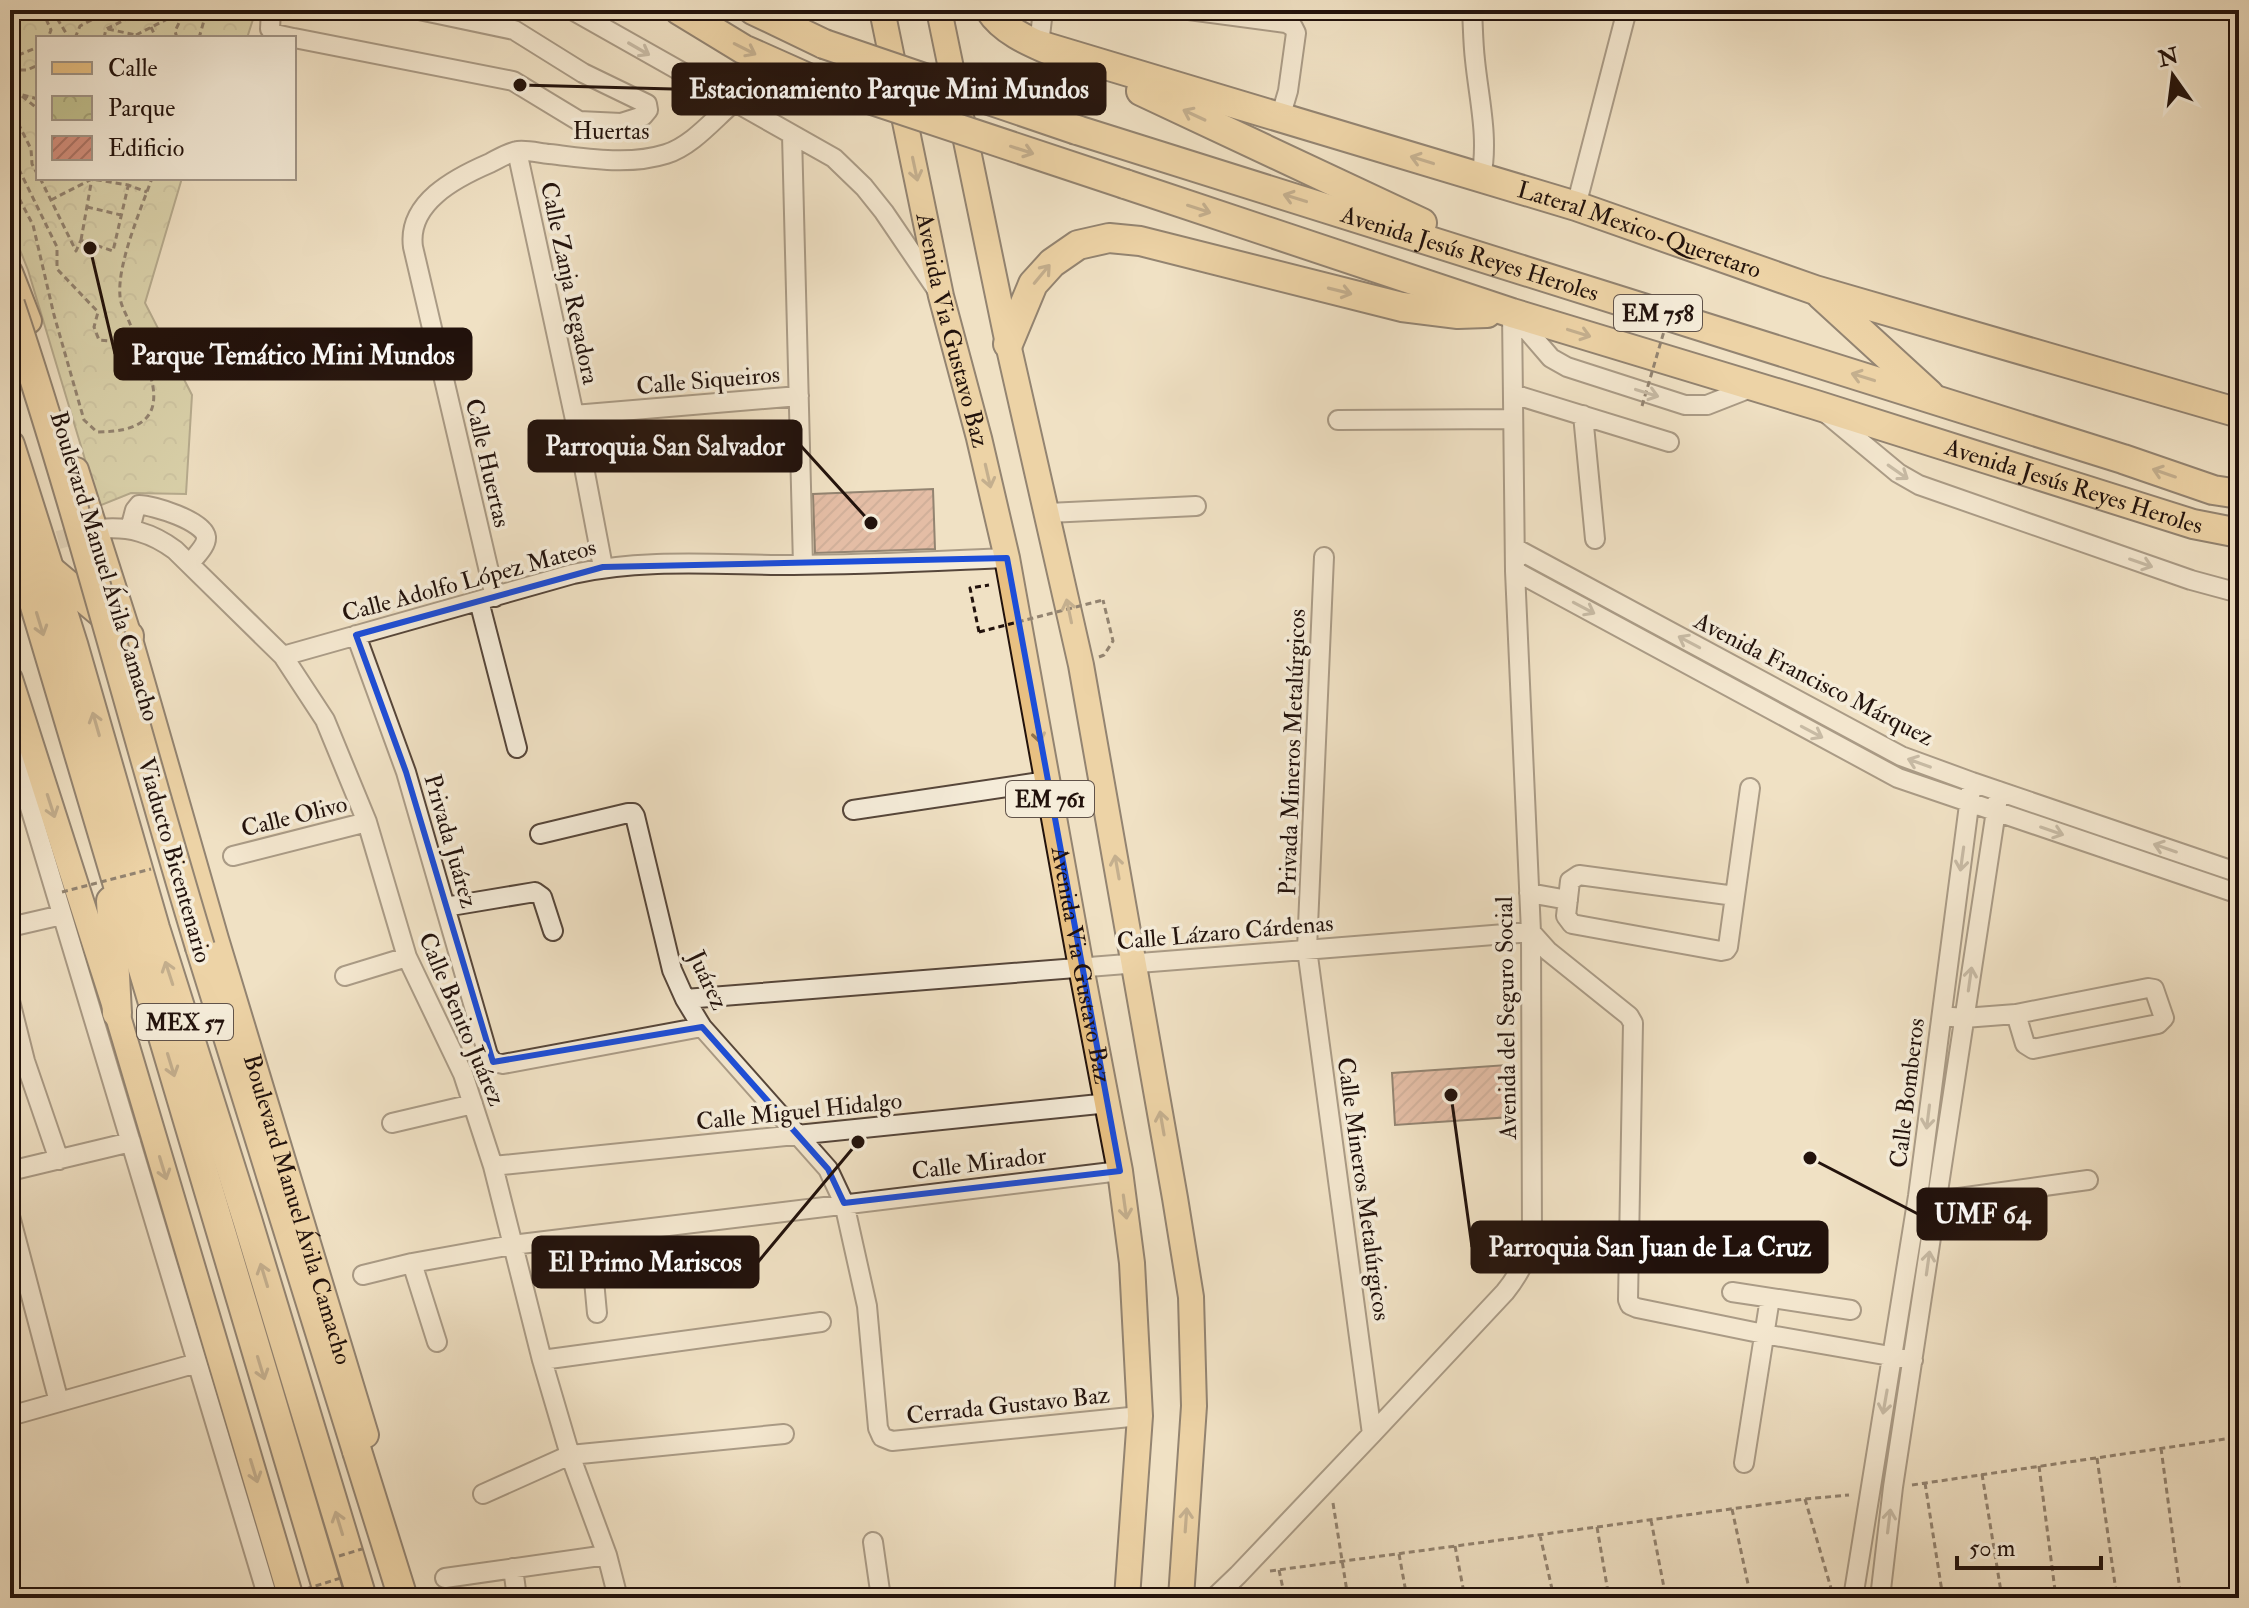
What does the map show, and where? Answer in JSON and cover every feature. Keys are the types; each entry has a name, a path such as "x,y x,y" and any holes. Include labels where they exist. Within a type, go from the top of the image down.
{"highway":[{"name":"Avenida Jesús Reyes Heroles","path":"679,10 743,49 815,81 1512,313 2193,524 2239,533"},
{"name":"Avenida Jesús Reyes Heroles","path":"753,10 824,44 1077,130 2213,490 2239,494"},
{"path":"990,10 1015,33 1039,45 1517,268"},
{"name":"Lateral Mexico-Queretaro","path":"1039,45 1576,206 1815,290 2239,413"},
{"path":"1008,344 1033,284 1052,263 1078,245 1109,238 1140,241 1402,307 1458,314 1512,313"},
{"path":"1815,290 1935,400"},
{"name":"Viaducto Bicentenario","path":"10,304 97,584 163,826 403,1598"},
{"name":"MEX 57","path":"10,445 242,1205 345,1591"},
{"name":"MEX 57","path":"10,522 109,856 345,1591"},
{"path":"50,570 129,636"},
{"path":"109,856 117,1013"}],"main road":[{"name":"Avenida Via Gustavo Baz","path":"882,10 941,296 1007,558 1120,1171 1132,1263 1140,1416 1127,1598"},
{"name":"Avenida Via Gustavo Baz","path":"939,10 1008,344 1081,665 1191,1297 1194,1406 1181,1598"},
{"name":"Boulevard Manuel Ávila Camacho","path":"10,272 33,334 129,636 220,954 416,1598"},
{"path":"10,679 117,1013 289,1597"}],"street":[{"path":"271,10 270,29 284,36"},
{"path":"296,38 513,81 579,121 621,123 643,116 648,110 647,104 583,73 514,30 419,10"},
{"path":"572,10 834,158 884,212 941,296"},
{"path":"1039,45 1043,10"},
{"path":"1189,10 1286,23 1293,27 1296,33 1288,91 1280,118"},
{"path":"1472,10 1474,59 1485,133 1481,178"},
{"path":"1576,206 1627,10"},
{"name":"Huertas","path":"517,151 606,160 637,160 666,154 682,147 734,102"},
{"path":"792,135 803,565"},
{"name":"Calle Huertas","path":"517,151 464,174 433,198 421,209 411,234 517,748"},
{"name":"Calle Zanja Regadora","path":"517,151 603,567"},
{"name":"Avenida del Seguro Social","path":"1214,1598 1505,1292 1527,1259 1532,1241 1531,932 1515,571 1512,313"},
{"path":"1513,394 1669,442"},
{"name":"Calle Siqueiros","path":"574,415 799,396"},
{"path":"1816,405 1898,473 1919,485 2191,580 2239,593"},
{"path":"1583,415 1595,539"},
{"path":"1338,420 1513,419"},
{"path":"100,529 130,529 139,505 165,510 186,520 206,536 190,564"},
{"path":"1048,513 1196,506"},
{"name":"Calle Benito Juárez","path":"130,529 156,537 190,564 283,656 325,720 367,822 407,957 463,1074 493,1166 542,1360 570,1455 607,1555 618,1598"},
{"name":"Avenida Francisco Márquez","path":"1515,548 1901,756 2239,873"},
{"name":"Privada Mineros Metalúrgicos","path":"1307,949 1324,557"},
{"name":"Calle Adolfo López Mateos","path":"283,656 603,567 642,564 803,565 1007,558"},
{"name":"Avenida Francisco Márquez","path":"1515,571 1898,778 2239,894"},
{"name":"Privada Juárez","path":"356,635 406,772 488,1055 493,1062 503,1064 702,1027"},
{"path":"10,741 197,1363 262,1597"},
{"path":"853,810 1047,781"},
{"name":"Calle Bomberos","path":"1853,1598 1918,1196 1972,782"},
{"path":"1735,896 1579,875 1570,881 1566,916 1572,924 1726,950 1728,947 1750,788"},
{"name":"Calle Bomberos","path":"1880,1598 1893,1487 1999,791"},
{"name":"Juárez","path":"540,834 633,813 672,970 685,999 702,1027 799,1136"},
{"name":"Calle Olivo","path":"233,856 367,822"},
{"path":"445,907 535,892 539,893 553,931"},
{"path":"1529,893 1568,900"},
{"path":"10,927 62,915"},
{"path":"1531,932 1548,951 1629,1016 1633,1023 1630,1305 1764,1334 1913,1360"},
{"name":"Calle Lázaro Cárdenas","path":"685,999 1531,932"},
{"name":"Calle Mineros Metalúrgicos","path":"1307,949 1372,1434"},
{"path":"345,976 407,957"},
{"path":"1941,1016 1964,1018 2016,1014 2148,988 2157,993 2164,1018 2158,1024 2033,1049 2025,1044 2016,1014"},
{"path":"10,1001 17,1063 59,1160"},
{"name":"Calle Miguel Hidalgo","path":"493,1166 1109,1103"},
{"path":"392,1123 473,1104"},
{"path":"799,1136 828,1169 844,1203"},
{"path":"10,1171 131,1142"},
{"name":"Calle Mirador","path":"363,1275 512,1245 1120,1171"},
{"path":"1918,1196 1937,1201 2088,1180"},
{"name":"Cerrada Gustavo Baz","path":"844,1203 867,1306 878,1428 882,1437 892,1441 1140,1416"},
{"path":"10,1216 59,1402"},
{"path":"590,1237 597,1313"},
{"path":"412,1263 437,1342"},
{"path":"1732,1292 1851,1310"},
{"path":"1744,1463 1770,1298"},
{"path":"542,1360 821,1322"},
{"path":"10,1416 197,1363"},
{"path":"483,1494 570,1455 784,1434"},
{"path":"873,1542 881,1598"},
{"path":"445,1578 607,1555"},
{"path":"513,1568 517,1598"}],"path":[{"path":"10,17 14,10"},
{"path":"42,10 51,30 49,36"},
{"path":"52,10 68,36"},
{"path":"69,10 72,15 83,10"},
{"path":"76,36 80,26 111,10"},
{"path":"106,29 145,10"},
{"path":"138,36 185,10 175,31 176,36"},
{"path":"200,36 207,10"},
{"path":"151,27 155,36"},
{"path":"106,29 133,36"},
{"path":"104,36 106,29"},
{"path":"10,56 36,48"},
{"path":"10,70 27,70 36,66"},
{"path":"19,94 36,98"},
{"path":"19,94 36,107"},
{"path":"19,94 15,117 31,149 36,171"},
{"path":"31,149 36,146"},
{"path":"10,151 57,247 57,269 98,312 94,327 99,340 138,343"},
{"path":"41,180 76,251 81,240 92,180"},
{"path":"51,200 90,180"},
{"path":"98,180 147,192"},
{"path":"81,240 113,251 129,180"},
{"path":"10,181 33,225 54,315 84,420 97,432 119,432 142,423 151,411 155,391 120,297 122,267 151,180"},
{"path":"87,207 121,215"},
{"path":"1642,406 1675,294"},
{"path":"970,588 979,632 1103,600 1113,641"},
{"path":"62,892 161,867"},
{"path":"1893,1487 2239,1437"},
{"path":"2161,1448 2181,1598"},
{"path":"2097,1458 2117,1598"},
{"path":"2039,1466 2056,1598"},
{"path":"1982,1474 2002,1598"},
{"path":"1329,1480 1348,1598"},
{"path":"1925,1483 1943,1598"},
{"path":"1238,1575 1805,1499 1870,1493"},
{"path":"1805,1499 1834,1598"},
{"path":"1732,1509 1751,1598"},
{"path":"1651,1520 1666,1598"},
{"path":"1597,1527 1609,1598"},
{"path":"1540,1535 1554,1598"},
{"path":"1455,1546 1465,1598"},
{"path":"1399,1554 1407,1598"},
{"path":"1279,1570 1285,1598"},
{"path":"289,1597 345,1591"}],"highlighted area":[{"path":"1007,558 1120,1171 844,1203 828,1169 702,1027 493,1062 406,772 356,635 603,567"}],"green space":[{"path":"10,10 256,10 248,36 36,36 36,180 181,180 145,303 192,395 186,494 131,493 99,506 28,270 10,225"}],"building":[{"path":"933,489 935,549 815,553 813,494"},
{"path":"1507,1065 1511,1117 1395,1125 1392,1073"}],"tunnel":[{"path":"32,547 88,532"}],"place":[{"name":"Estacionamiento Parque Mini Mundos","path":"520,85"},
{"name":"Parque Temático Mini Mundos","path":"90,248"},
{"name":"Parroquia San Salvador","path":"871,523"},
{"name":"Parroquia San Juan de La Cruz","path":"1451,1095"},
{"name":"El Primo Mariscos","path":"858,1142"},
{"name":"UMF 64","path":"1810,1158"}]}
